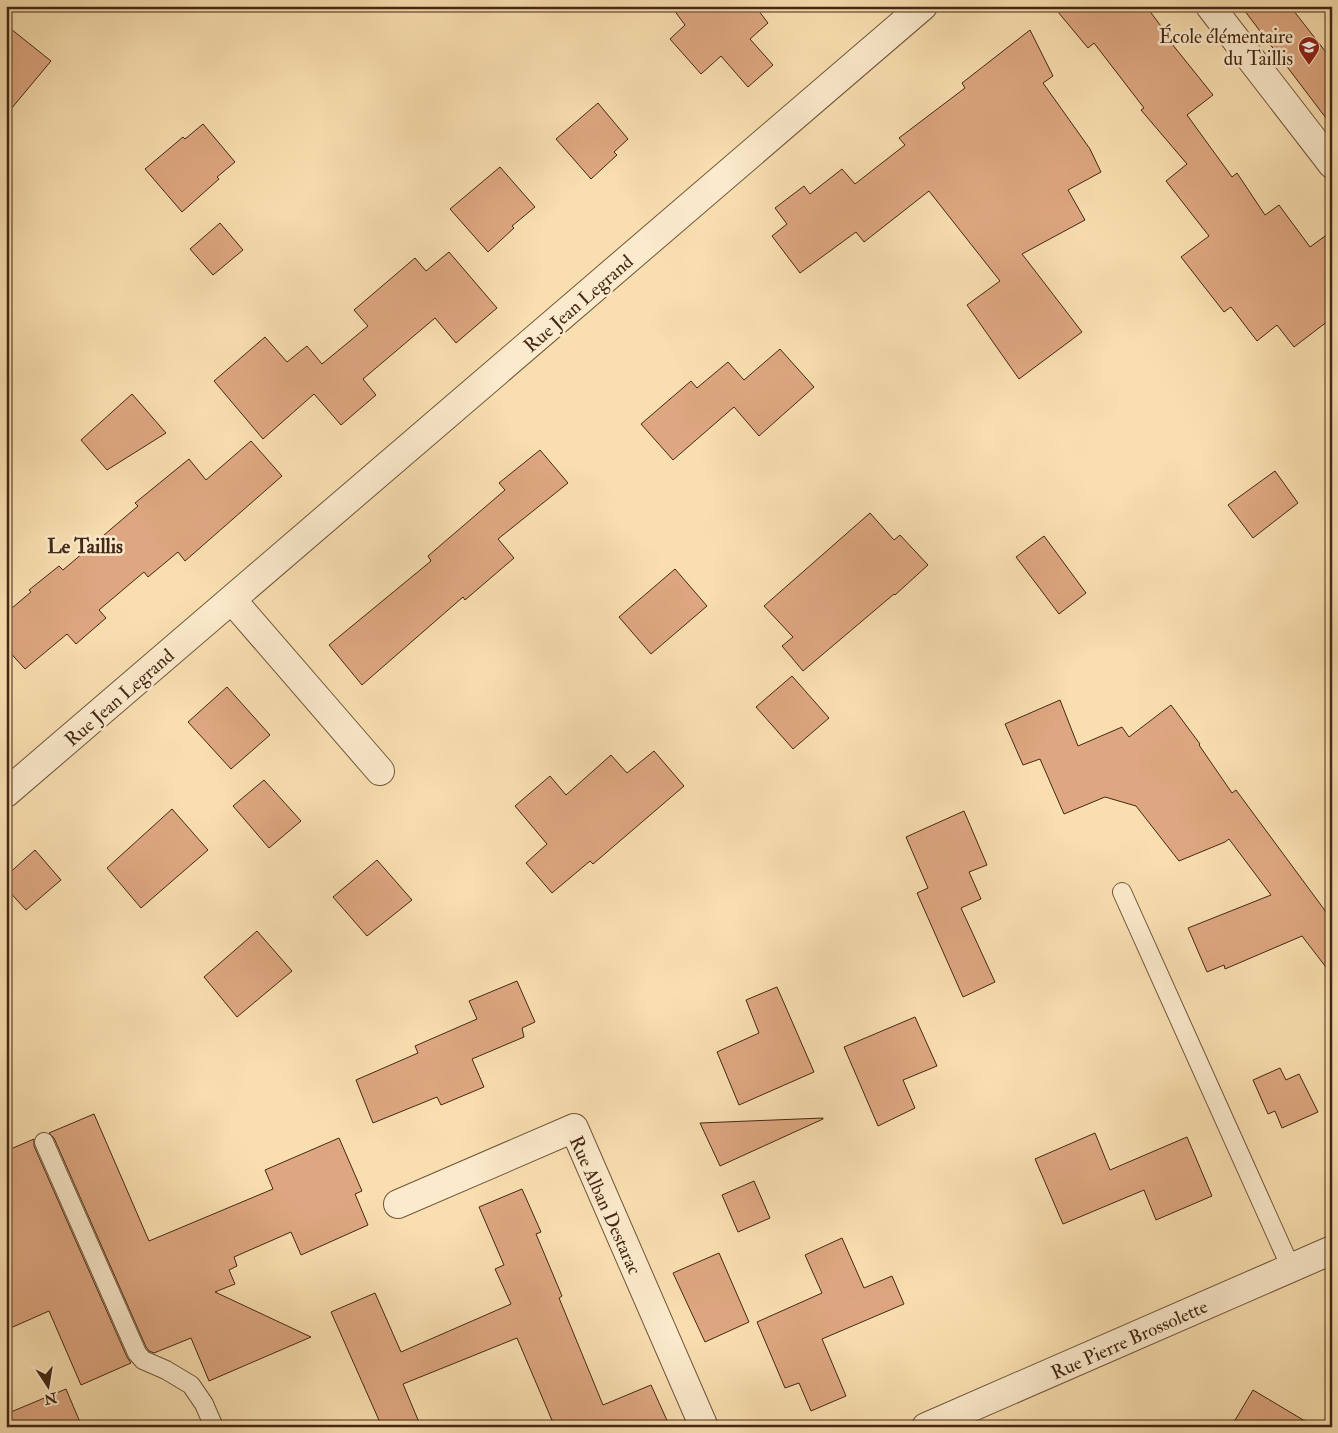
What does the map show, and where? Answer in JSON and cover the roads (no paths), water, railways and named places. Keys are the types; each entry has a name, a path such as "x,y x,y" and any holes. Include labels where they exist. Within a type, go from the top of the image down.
{"street":[{"name":"Rue Jean Legrand","path":"6,793 923,6"},
{"path":"1210,6 1332,164"},
{"path":"232,600 380,771"},
{"name":"Rue Alban Destarac","path":"398,1204 574,1128 704,1427"},
{"name":"Rue Pierre Brossolette","path":"926,1427 1332,1250"}],"lane":[{"path":"1122,892 1291,1268"},
{"path":"44,1142 138,1353 143,1360 166,1370 191,1385 204,1404 214,1427"}],"place":[{"name":"École élémentaire du Taillis","path":"1309,66"}],"district":[{"name":"Le Taillis","path":"85,546"}]}
